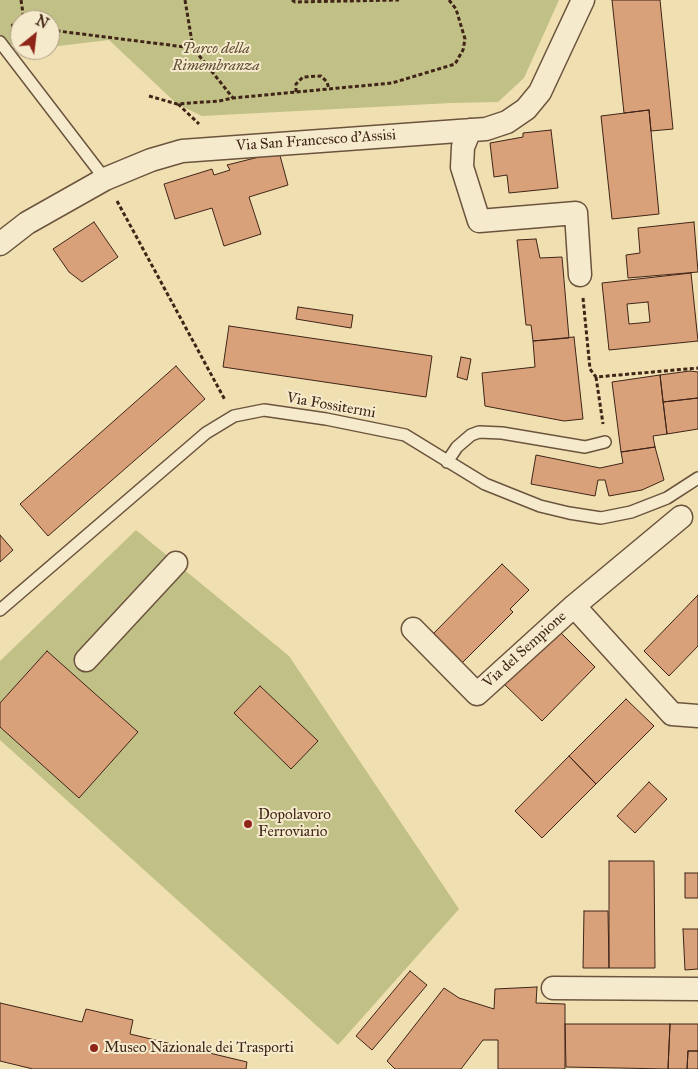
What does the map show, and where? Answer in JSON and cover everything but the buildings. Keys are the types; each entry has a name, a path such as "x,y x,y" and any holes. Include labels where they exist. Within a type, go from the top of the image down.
{"street":[{"name":"Via San Francesco d'Assisi","path":"0,244 28,223 105,179 150,160 182,151 486,129 507,122 534,101 540,92 583,0"},
{"path":"470,130 463,147 462,167 479,221 576,213 580,275"},
{"name":"Via del Sempione","path":"413,629 477,694 574,606 681,518"},
{"path":"86,660 176,563"},
{"name":"Via del Sempione","path":"574,606 672,714 698,716"},
{"path":"553,988 698,989"}],"lane":[{"path":"0,42 105,179"},
{"name":"Via Fossitermi","path":"0,610 206,433 234,416 264,410 326,419 405,435 485,484 540,506 569,514 601,518 631,512 667,498 698,478"},
{"path":"447,462 457,447 471,435 479,432 502,433 585,447 605,442"}],"path":[{"path":"185,0 193,48 233,98"},
{"path":"292,0 295,2 399,0"},
{"path":"149,96 177,104 392,83 455,64 464,50 465,39 456,9 449,0"},
{"path":"60,31 193,48"},
{"path":"296,92 296,84 303,77 321,76 327,82 329,89"},
{"path":"105,179 234,416"},
{"path":"580,275 590,369 596,377 605,442"},
{"path":"596,377 698,368"}],"green space":[{"name":"Parco della Rimembranza","path":"0,0 559,0 524,78 498,102 202,116 177,104 109,40 60,46 60,10 10,10 10,44 0,43"},
{"name":"Dopolavoro Ferroviario","path":"136,530 289,656 459,909 338,1045 0,740 0,661"}],"place":[{"name":"Dopolavoro Ferroviario","path":"248,824"},
{"name":"Museo Nazionale dei Trasporti","path":"94,1048"}]}
